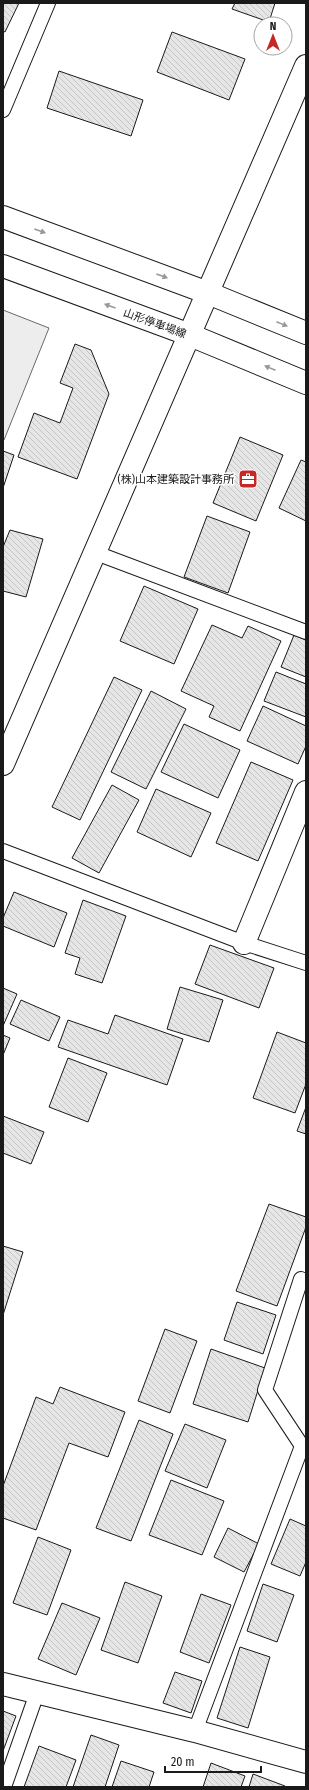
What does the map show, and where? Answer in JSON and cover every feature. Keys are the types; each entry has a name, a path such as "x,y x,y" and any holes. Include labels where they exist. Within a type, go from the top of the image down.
{"street":[{"path":"3,764 96,553 306,66"},
{"path":"3,217 208,293 306,333"},
{"name":"山形停車場線","path":"3,266 190,335 306,383"},
{"path":"244,943 306,792"},
{"path":"3,1684 195,1731 306,1762"}],"lane":[{"path":"3,110 48,3"},
{"path":"96,553 306,632"},
{"path":"3,851 244,943 306,963"},
{"path":"195,1731 302,1446 265,1390 301,1279"},
{"path":"4,1787 37,1693"}],"shaded area":[{"path":"3,310 49,328 4,440 3,440"}],"building":[{"path":"3,3 19,3 5,32 3,31"},
{"path":"235,3 275,3 271,16 253,16 232,9"},
{"path":"172,32 245,59 229,100 157,72"},
{"path":"59,71 143,100 131,136 47,108"},
{"path":"75,344 91,350 109,394 77,479 18,457 34,413 60,423 73,388 60,383"},
{"name":"(株)山本建築設計事務所","path":"240,437 283,455 256,521 213,503"},
{"path":"3,451 14,455 3,488"},
{"path":"301,460 306,462 306,521 279,508"},
{"path":"207,516 250,532 228,593 184,577"},
{"path":"10,530 43,539 26,597 3,591 3,547"},
{"path":"144,586 198,609 174,664 120,641"},
{"path":"212,625 242,638 248,626 281,641 240,731 209,717 214,706 181,691"},
{"path":"294,635 306,640 306,677 281,667"},
{"path":"276,672 306,684 306,717 264,701"},
{"path":"114,677 142,690 80,820 52,807"},
{"path":"151,691 186,709 146,789 111,772"},
{"path":"263,706 306,726 306,746 298,764 247,741"},
{"path":"184,724 240,750 218,798 161,772"},
{"path":"251,762 293,780 258,861 216,843"},
{"path":"112,785 139,800 99,873 72,858"},
{"path":"156,789 211,813 191,857 137,832"},
{"path":"14,892 67,913 54,947 3,926 3,918"},
{"path":"83,900 126,916 102,983 75,974 80,958 65,953"},
{"path":"210,945 274,968 259,1008 195,984"},
{"path":"180,987 223,1000 209,1042 167,1029"},
{"path":"3,988 17,994 3,1026"},
{"path":"21,1000 60,1017 49,1041 10,1024"},
{"path":"115,1015 183,1039 167,1085 58,1047 68,1020 108,1034"},
{"path":"277,1032 306,1043 306,1084 295,1113 253,1098"},
{"path":"3,1035 10,1038 3,1055"},
{"path":"68,1058 107,1073 88,1122 49,1107"},
{"path":"306,1107 306,1134 297,1131"},
{"path":"3,1116 44,1132 31,1164 3,1153"},
{"path":"269,1204 306,1217 306,1227 277,1306 236,1291"},
{"path":"3,1246 23,1252 3,1315"},
{"path":"237,1302 276,1315 263,1354 224,1340"},
{"path":"165,1329 197,1341 170,1413 138,1401"},
{"path":"211,1349 265,1368 248,1422 193,1404"},
{"path":"60,1387 125,1412 108,1457 69,1443 36,1530 3,1518 3,1486 36,1397 53,1404"},
{"path":"139,1420 173,1434 131,1541 96,1528"},
{"path":"185,1424 226,1440 207,1488 165,1471"},
{"path":"171,1480 224,1501 202,1555 149,1535"},
{"path":"290,1519 306,1526 306,1562 300,1576 271,1564"},
{"path":"228,1528 259,1544 244,1572 214,1557"},
{"path":"38,1537 71,1550 47,1615 13,1603"},
{"path":"125,1582 162,1596 138,1663 101,1650"},
{"path":"263,1584 294,1595 277,1642 247,1631"},
{"path":"201,1594 231,1605 209,1663 180,1652"},
{"path":"62,1603 100,1618 76,1675 38,1659"},
{"path":"240,1647 270,1657 248,1728 217,1718"},
{"path":"175,1672 202,1681 191,1713 163,1703"},
{"path":"3,1711 16,1716 3,1751"},
{"path":"91,1735 119,1745 105,1787 73,1787"},
{"path":"39,1746 76,1760 66,1787 24,1787"},
{"path":"121,1761 154,1772 149,1787 112,1787"},
{"path":"211,1763 245,1776 241,1787 203,1787"},
{"path":"253,1774 285,1786 249,1787"}],"place":[{"name":"(株)山本建築設計事務所","path":"248,479"}]}
